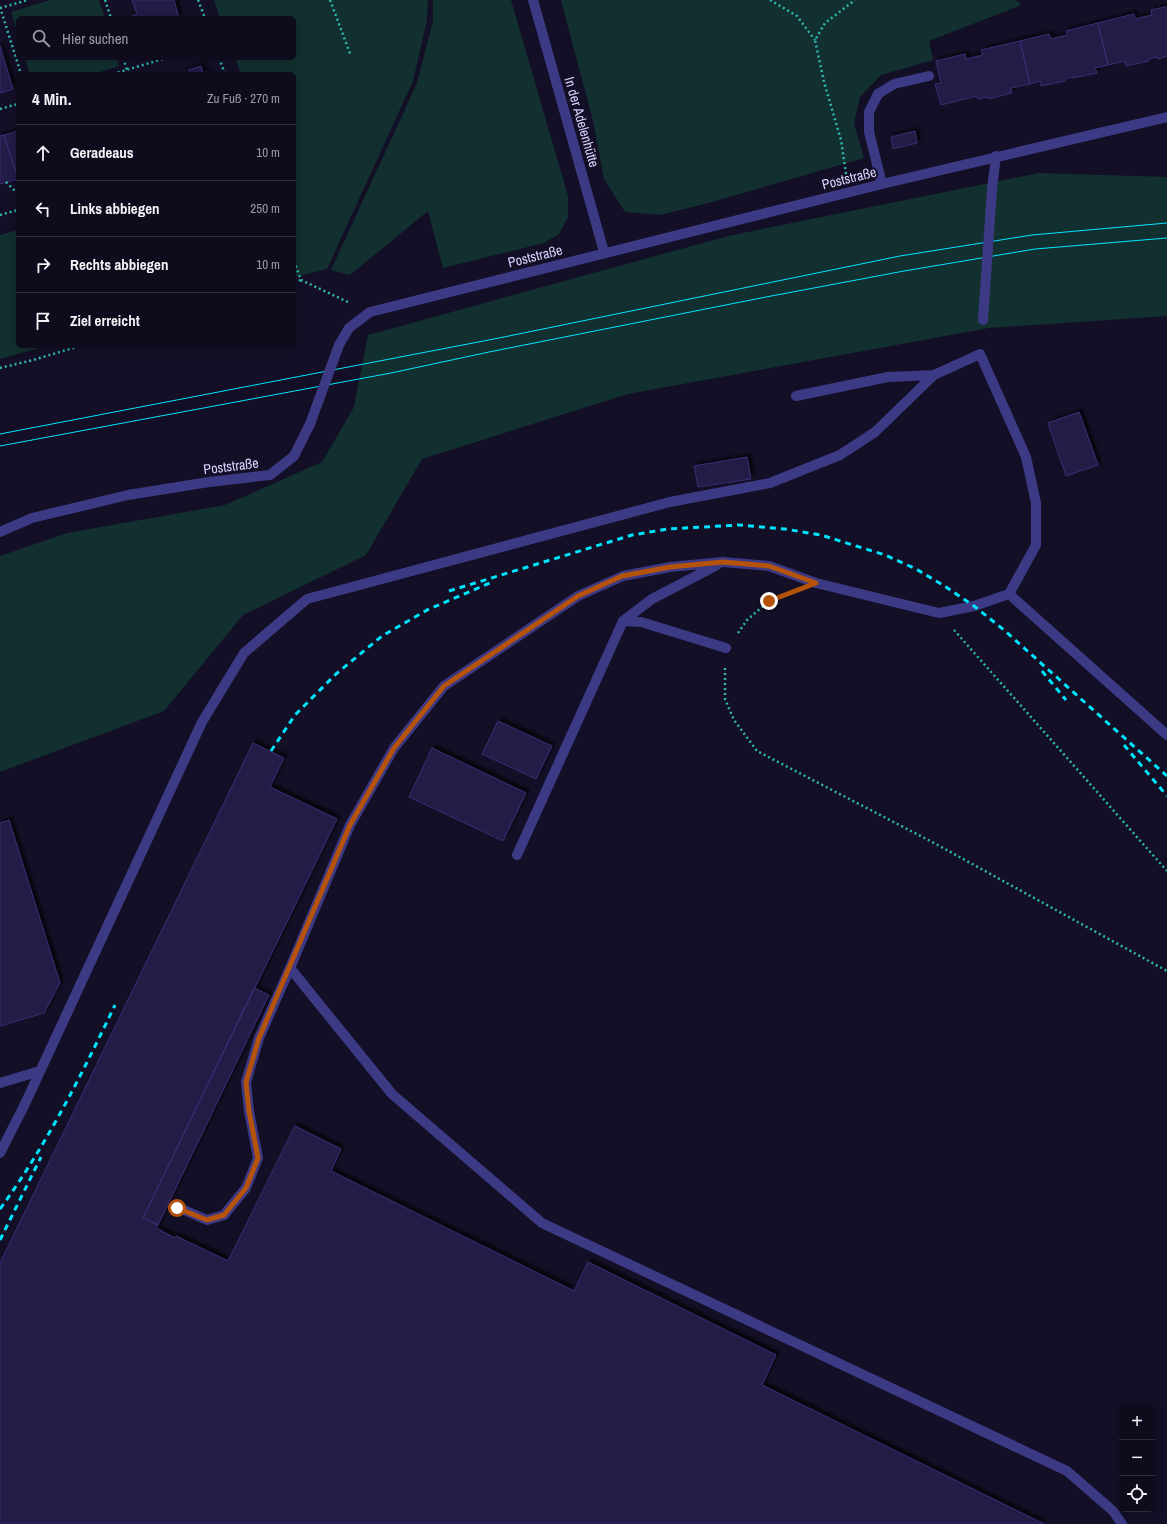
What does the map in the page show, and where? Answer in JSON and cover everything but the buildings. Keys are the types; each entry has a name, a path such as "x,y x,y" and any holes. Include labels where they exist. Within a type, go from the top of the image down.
{"street":[{"name":"In der Adelenhütte","path":"533,0 604,252"},
{"path":"882,184 869,132 869,112 878,94 894,84 929,76"},
{"name":"Poststraße","path":"0,532 32,518 128,494 270,475 294,456 310,424 339,345 349,328 370,312 604,252 996,156 1167,117"},
{"path":"983,320 992,189 996,156"},
{"path":"0,1153 40,1071 202,722 244,653 307,599 670,502 770,483 840,455 875,432 934,375 980,354 1026,458 1036,503 1036,545 1009,594 974,606 939,613 816,583 769,566 723,562 670,567 622,576 578,596 444,686 394,748 350,825 259,1038 246,1082 249,1111 258,1158 246,1188 224,1215 207,1220 177,1208"},
{"path":"796,396 888,377 934,375"},
{"path":"517,855 623,621 652,599 723,562"},
{"path":"1009,594 1167,735"},
{"path":"623,621 641,622 726,648"},
{"path":"290,968 392,1094 542,1224 1066,1471 1113,1511 1122,1524"},
{"path":"0,1084 40,1071"}],"path":[{"path":"16,58 0,8 28,0"},
{"path":"105,0 110,16"},
{"path":"198,0 204,16"},
{"path":"330,0 351,56"},
{"path":"770,0 797,16 815,40 824,82 841,140 849,192"},
{"path":"815,40 825,23 855,0"},
{"path":"17,60 20,72"},
{"path":"124,60 127,70"},
{"path":"120,72 160,60"},
{"path":"220,60 224,72"},
{"path":"0,109 16,105"},
{"path":"6,182 16,192"},
{"path":"0,215 16,211"},
{"path":"296,266 301,280"},
{"path":"296,281 301,280 370,312"},
{"path":"0,368 73,348"},
{"path":"816,583 769,601 747,620 726,648 724,672 725,699 734,720 757,751 934,843 1167,971"},
{"path":"939,613 1167,871"}],"green space":[{"path":"50,0 99,0 104,16 16,16 16,28 11,12"},
{"path":"214,0 428,0 427,20 413,81 327,269 296,277 296,72 240,72 236,60 296,60 296,16 219,16"},
{"path":"433,0 511,0 568,196 568,217 559,234 544,243 443,268 428,211 350,275 331,270 417,83 433,21"},
{"path":"561,0 1016,0 1021,5 929,41 933,60 881,75 860,97 854,123 864,158 712,202 660,215 625,212 604,179 593,121"},
{"path":"26,60 118,60 119,66 100,72 29,72"},
{"path":"1039,173 1167,177 1167,316 989,328 628,394 422,459 366,555 243,615 164,711 0,772 0,556 67,533 225,505 322,462 354,407 368,335 728,236"},
{"path":"16,231 16,348 39,348 0,359 0,235"}],"tram line":[{"path":"0,434 499,338 900,256 1032,235 1167,223"},
{"path":"0,446 391,373 489,352 904,271 1035,249 1167,238"}],"railway":[{"path":"449,591 632,535 668,529 739,525 785,529 821,535 885,555 916,569 974,606 1004,630 1167,776"},
{"path":"271,751 295,715 336,674 382,636 427,610 492,582"},
{"path":"1042,671 1066,700"},
{"path":"1124,745 1167,796"},
{"path":"0,1209 33,1161 48,1135 76,1084 115,1005"},
{"path":"0,1240 41,1157"}],"route":[{"path":"177,1208 207,1220 224,1215 246,1188 258,1158 249,1111 246,1082 259,1038 350,825 394,748 444,686 578,596 622,576 670,567 723,562 769,566 816,583 769,601"}]}
